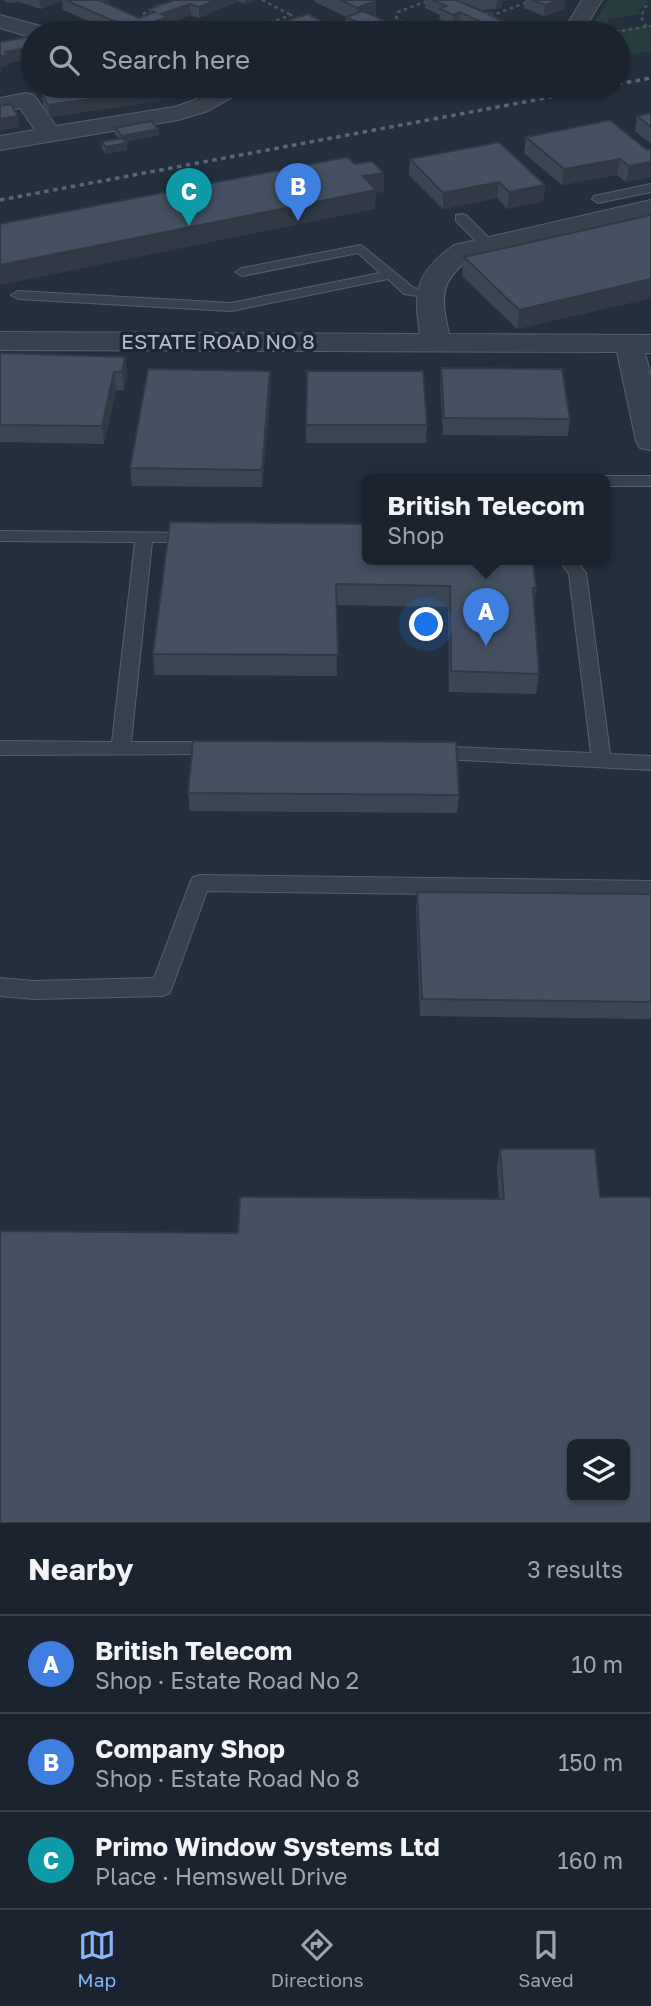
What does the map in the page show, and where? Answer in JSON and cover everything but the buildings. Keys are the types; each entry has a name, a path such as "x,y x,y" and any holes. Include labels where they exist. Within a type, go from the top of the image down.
{"street":[{"path":"580,21 592,0"},
{"path":"0,22 21,28"},
{"path":"0,144 178,113 214,98"},
{"path":"0,105 26,100 50,135"},
{"path":"436,343 427,295 442,264 463,251 651,208"},
{"name":"ESTATE ROAD NO 8","path":"0,341 640,344"},
{"path":"640,344 651,441"}],"lane":[{"path":"598,200 651,188"},
{"path":"461,218 488,245"},
{"path":"242,272 361,249 409,291 427,295"},
{"path":"18,295 231,307 390,275"},
{"path":"610,481 651,481"},
{"path":"0,536 214,538"},
{"path":"121,747 144,537"},
{"path":"571,565 577,573 601,759"},
{"path":"0,748 233,750"},
{"path":"415,753 651,763"},
{"path":"0,987 34,990 162,987 201,883 651,889"}],"path":[{"path":"262,0 304,21"},
{"path":"401,21 396,17 398,12 430,0"},
{"path":"486,17 533,0"},
{"path":"646,27 641,17 645,7 651,4"},
{"path":"143,14 154,10"},
{"path":"274,21 291,15"},
{"path":"630,30 651,26"}],"green space":[{"path":"608,0 651,0 641,7 639,14 595,21"},
{"path":"647,25 651,27 651,51 630,55 630,28"}],"railway":[{"path":"630,82 651,78"},
{"path":"0,200 546,98"}],"place":[{"name":"Company Shop","path":"298,221"},
{"name":"Primo Window Systems Ltd","path":"189,226"},
{"name":"British Telecom","path":"486,646"}]}
